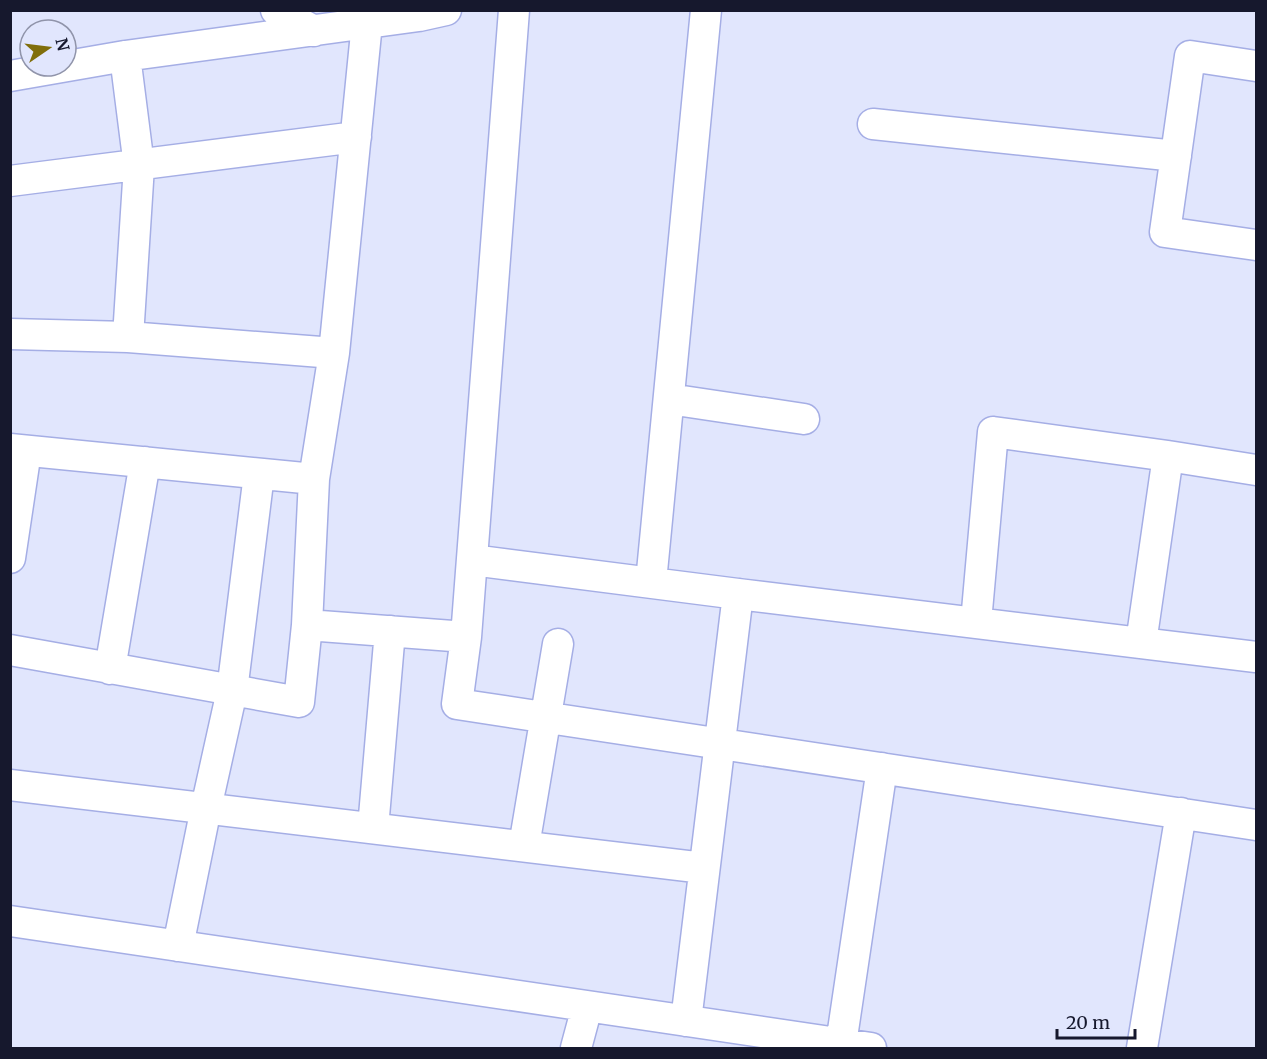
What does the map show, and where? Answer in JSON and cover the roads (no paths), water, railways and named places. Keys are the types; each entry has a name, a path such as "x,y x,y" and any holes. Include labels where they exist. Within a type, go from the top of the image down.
{"street":[{"path":"276,10 314,31"},
{"path":"10,76 125,56 314,31 446,10"},
{"path":"514,10 466,637 457,704 1257,825"},
{"path":"651,582 706,10"},
{"path":"10,650 299,702 307,625 314,479 334,353 368,23"},
{"path":"125,56 139,166 128,337"},
{"path":"1257,66 1190,56 1165,232 1257,245"},
{"path":"873,124 1176,156"},
{"path":"10,181 356,137"},
{"path":"10,334 128,337 334,353"},
{"path":"669,399 804,419"},
{"path":"976,622 993,432 1257,470"},
{"path":"10,558 18,450 314,479"},
{"path":"1141,643 1168,456"},
{"path":"110,669 145,462"},
{"path":"178,946 232,691 259,474"},
{"path":"472,560 1257,657"},
{"path":"686,1021 738,594"},
{"path":"307,625 466,637"},
{"path":"373,828 390,631"},
{"path":"524,846 558,644"},
{"path":"841,1044 882,768"},
{"path":"10,784 704,868"},
{"path":"1142,1048 1180,813"},
{"path":"10,921 871,1048"},
{"path":"576,1048 587,1007"}]}
